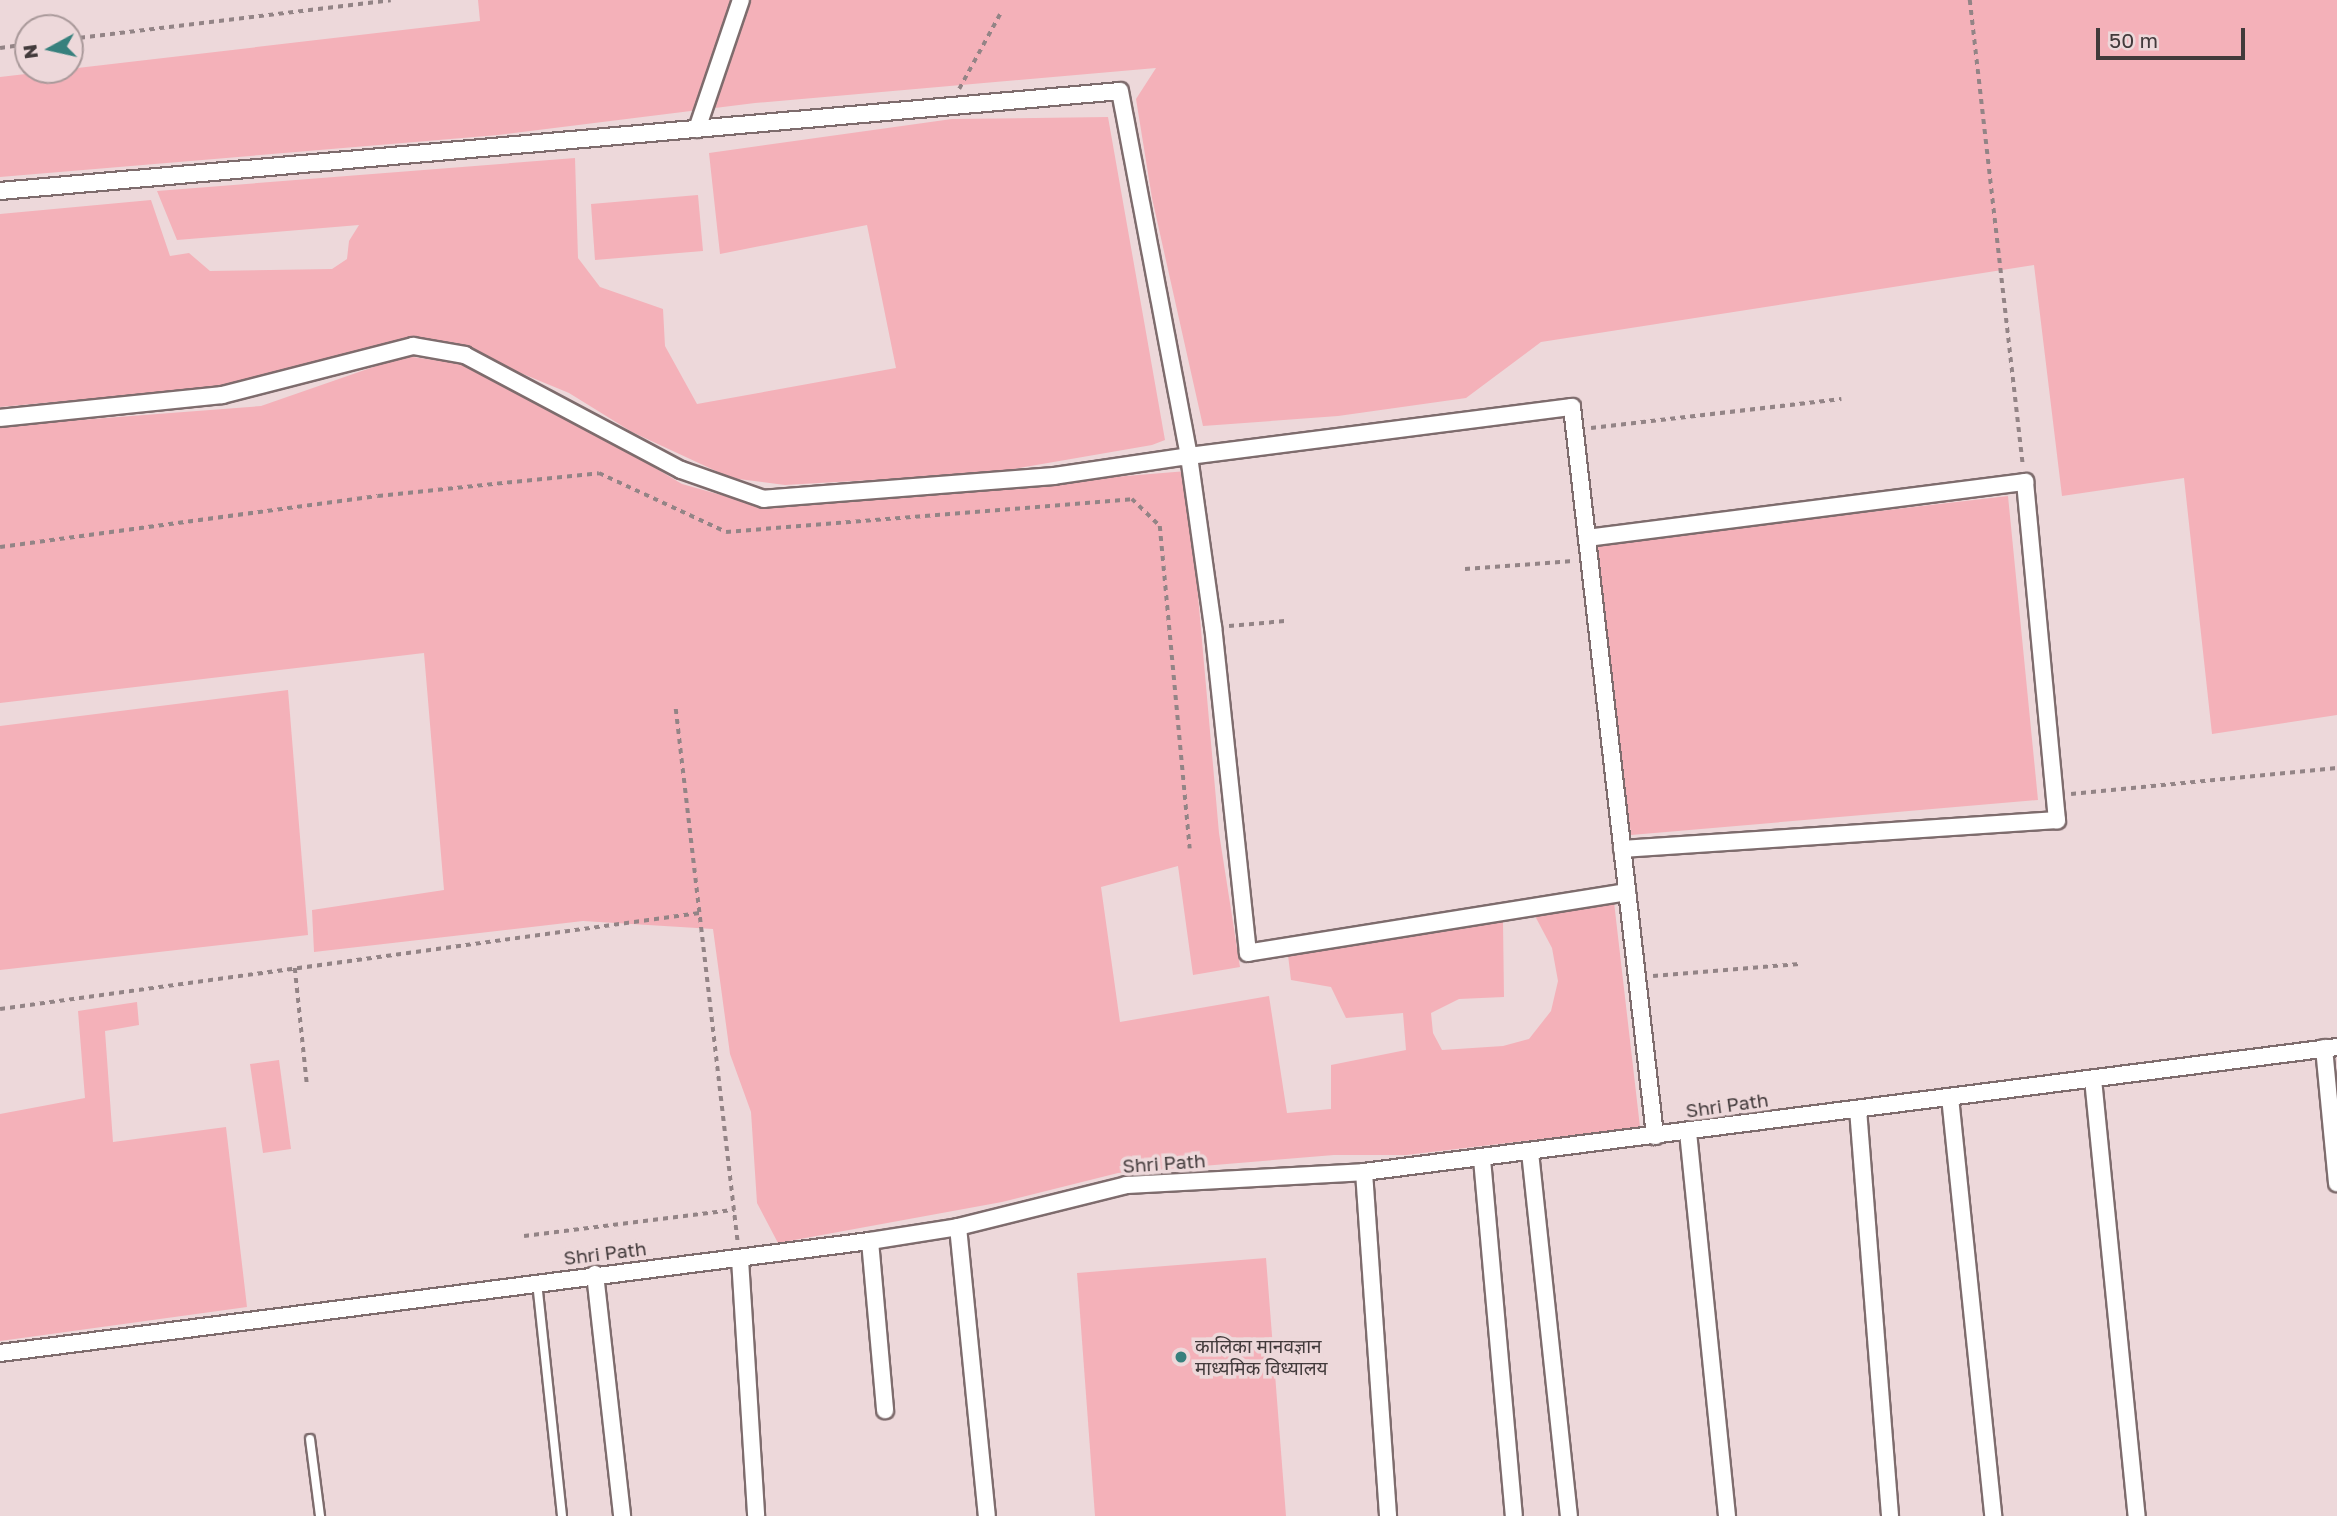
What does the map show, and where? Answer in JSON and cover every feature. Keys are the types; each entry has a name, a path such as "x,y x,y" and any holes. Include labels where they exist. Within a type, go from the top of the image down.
{"street":[{"path":"696,129 741,0"},
{"path":"0,191 1119,91 1189,456 1213,627 1248,953 1627,892"},
{"path":"0,418 222,395 413,346 465,355 681,470 764,499 1054,476 1572,407 1655,1136"},
{"path":"1587,538 2025,482 2057,820 1622,849"},
{"path":"2331,1047 2337,1183"},
{"name":"Shri Path","path":"0,1353 595,1274 740,1259 870,1241 958,1227 1126,1185 1364,1172 1482,1159 2331,1047"},
{"path":"2093,1079 2137,1516"},
{"path":"1950,1097 1993,1516"},
{"path":"1858,1109 1890,1516"},
{"path":"1688,1132 1727,1516"},
{"path":"1530,1152 1569,1516"},
{"path":"1482,1159 1514,1516"},
{"path":"1364,1172 1388,1516"},
{"path":"958,1227 987,1516"},
{"path":"870,1241 885,1410"},
{"path":"740,1259 756,1516"},
{"path":"595,1274 622,1516"}],"lane":[{"path":"537,1282 562,1516"},
{"path":"310,1439 320,1516"}],"path":[{"path":"84,37 391,0"},
{"path":"1970,0 2025,482"},
{"path":"950,106 1000,14"},
{"path":"1575,430 1841,399"},
{"path":"0,547 378,496 598,473 726,532 1132,499 1160,526 1190,849"},
{"path":"1465,569 1589,559"},
{"path":"1213,627 1285,621"},
{"path":"676,709 740,1259"},
{"path":"2055,796 2337,768"},
{"path":"0,1009 699,913"},
{"path":"1637,978 1800,964"},
{"path":"295,968 307,1084"},
{"path":"524,1236 734,1210"}],"shaded area":[{"path":"478,0 2337,0 2337,715 2212,734 2184,478 2062,496 2034,265 1541,342 1466,398 1338,416 1203,426 1152,198 1136,99 1156,68 755,103 498,135 0,177 0,77 14,75 14,84 84,84 84,67 480,21"},
{"path":"1108,117 1165,440 1152,445 990,473 785,485 731,478 632,432 569,393 463,349 411,338 215,387 0,407 0,214 151,200 170,256 189,253 210,271 332,269 347,259 349,241 359,225 177,240 157,191 575,158 578,258 600,287 663,309 665,346 697,404 896,368 867,225 720,254 709,153 952,119"},
{"path":"698,195 703,251 595,260 591,204"},
{"path":"405,356 464,364 555,408 682,484 760,506 1187,471 1219,833 1240,967 1193,975 1178,866 1101,887 1120,1022 1269,996 1287,1113 1331,1109 1331,1065 1406,1050 1403,1013 1346,1018 1331,987 1291,980 1288,955 1503,922 1504,997 1459,999 1431,1013 1433,1033 1442,1050 1503,1046 1529,1039 1551,1011 1558,981 1552,948 1535,916 1614,902 1640,1127 1406,1155 1334,1155 1118,1173 1002,1202 778,1243 757,1203 751,1112 730,1054 713,929 583,921 314,952 312,910 444,890 424,653 0,703 0,426 261,406"},
{"path":"2008,496 2038,800 1631,835 1595,544"},
{"path":"288,690 308,935 0,970 0,726"},
{"path":"137,1002 139,1025 105,1031 113,1142 226,1127 247,1307 0,1341 0,1114 85,1098 78,1011"},
{"path":"279,1060 291,1149 263,1153 250,1064"},
{"name":"कालिका मानवज्ञान माध्यमिक विध्यालय","path":"1266,1258 1286,1516 1095,1516 1077,1273"}],"place":[{"name":"कालिका मानवज्ञान माध्यमिक विध्यालय","path":"1181,1357"}]}
